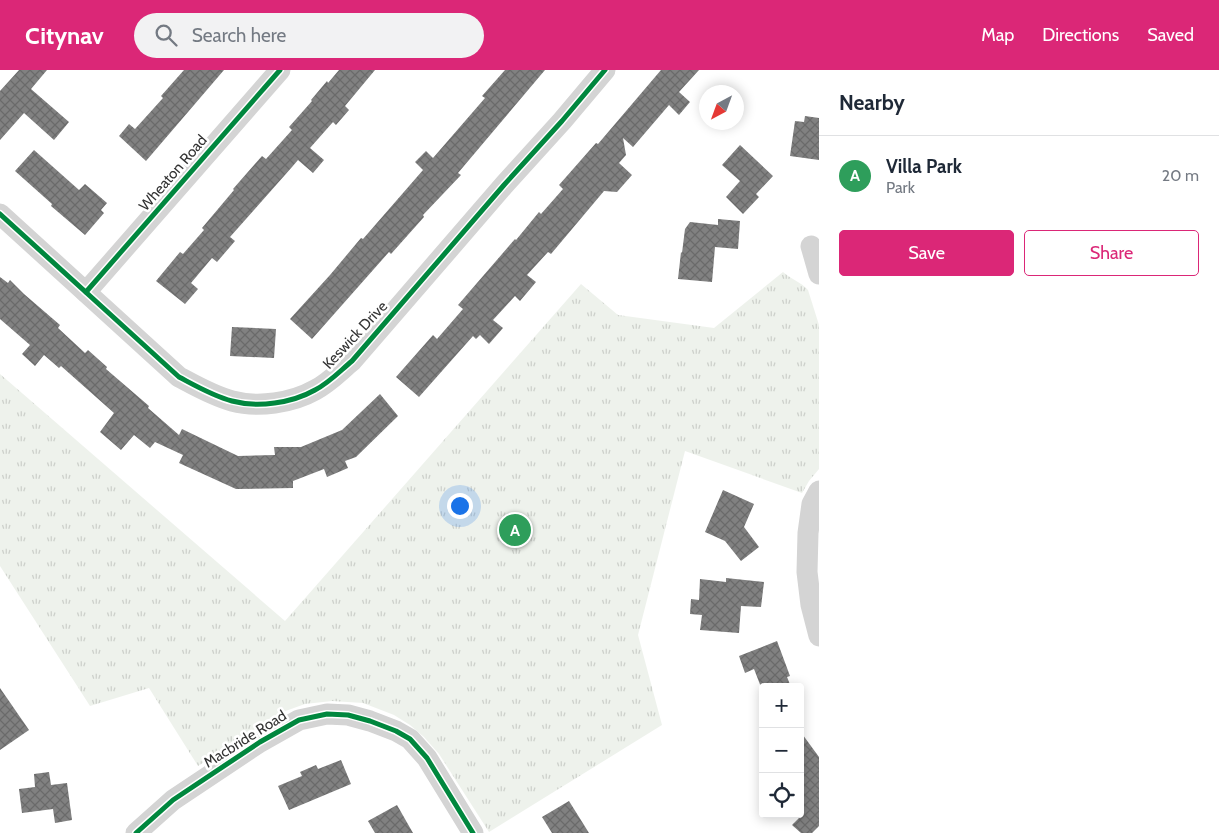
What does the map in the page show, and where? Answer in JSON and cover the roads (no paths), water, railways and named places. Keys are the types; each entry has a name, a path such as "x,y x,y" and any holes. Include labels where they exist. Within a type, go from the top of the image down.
{"street":[{"name":"Wheaton Road","path":"86,292 280,70"},
{"name":"Keswick Drive","path":"0,214 179,377 207,392 232,401 256,404 277,403 297,398 315,390 336,376 352,361 605,70"},
{"path":"811,246 819,274"},
{"path":"819,492 812,504 808,533 807,572 811,605 819,636"},
{"name":"Macbride Road","path":"136,833 173,800 260,742 299,720 327,714 348,715 370,721 396,731 410,739 427,758 473,833"}],"place":[{"name":"Villa Park","path":"515,530"}]}
